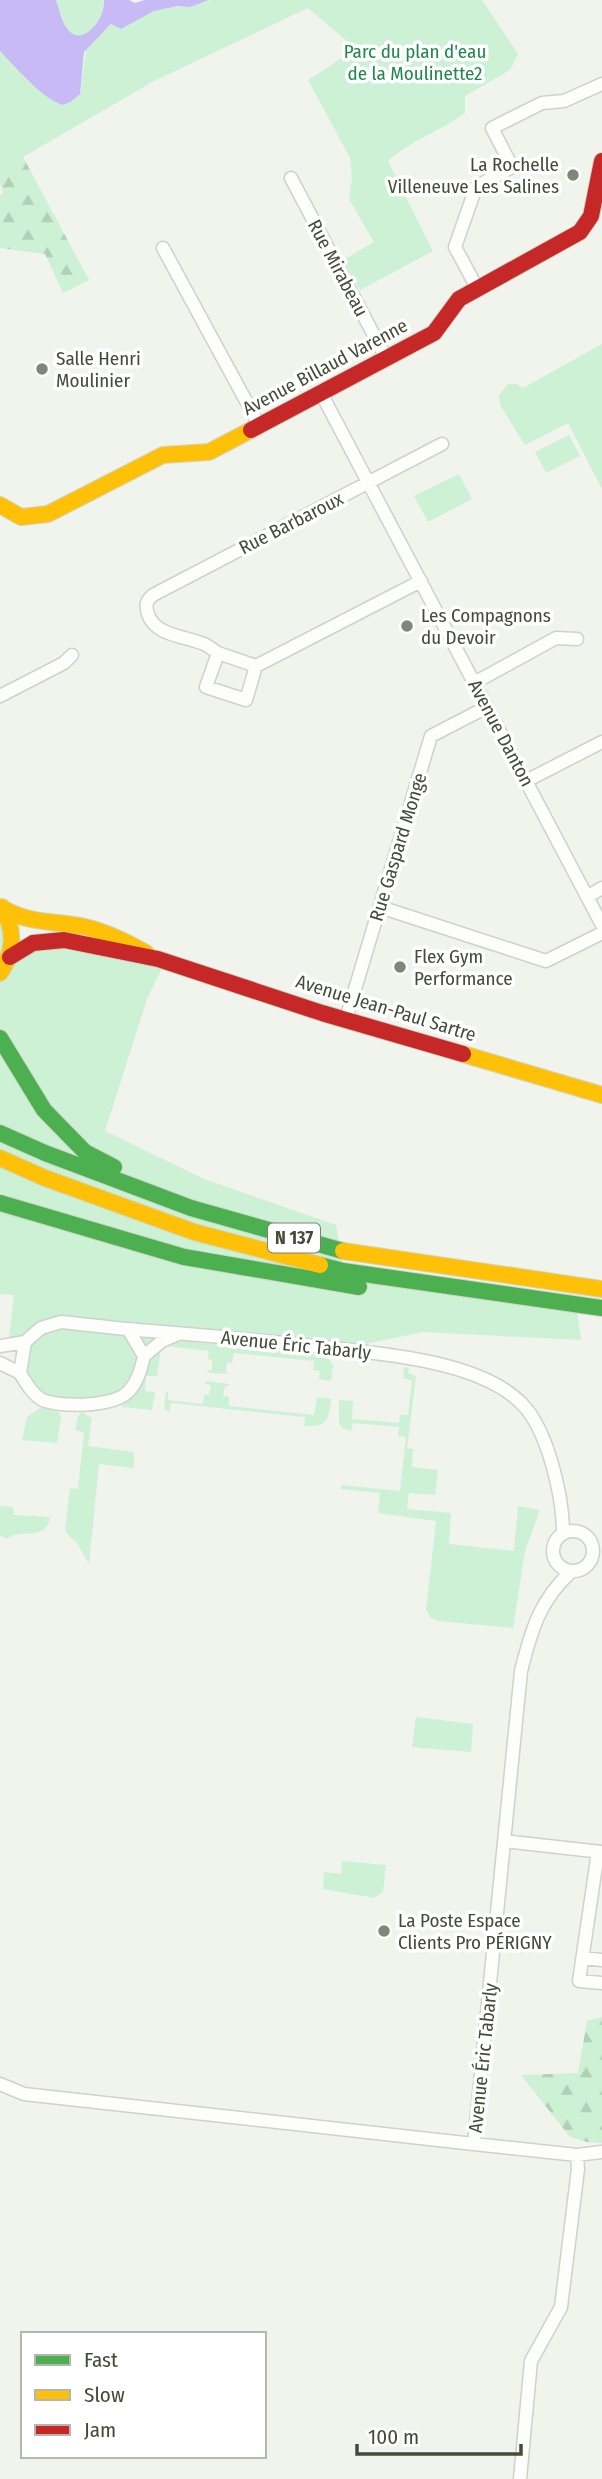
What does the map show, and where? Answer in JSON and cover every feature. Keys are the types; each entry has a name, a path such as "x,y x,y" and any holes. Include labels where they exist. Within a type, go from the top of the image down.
{"main road":[{"name":"Avenue Billaud Varenne","path":"0,505 21,517 48,514 163,455 209,452 434,333 459,299 587,226 596,205 597,172 602,161"},
{"path":"0,973 10,957 12,931 2,907"},
{"name":"Avenue Jean-Paul Sartre","path":"2,907 16,916 34,922 91,928 126,941 159,960"},
{"name":"Avenue Jean-Paul Sartre","path":"10,957 33,943 64,940 159,960 602,1095"},
{"path":"0,1038 44,1111 85,1152 191,1208"},
{"name":"N 137","path":"0,1133 44,1153 191,1208 336,1250 602,1289"},
{"name":"N 137","path":"0,1158 45,1178 194,1232 330,1267 419,1283 602,1308"},
{"path":"0,1203 184,1257 276,1275 378,1290 536,1307 576,1305"}],"street":[{"path":"477,288 455,247 476,187 512,167 492,128 542,103 564,101 602,84"},
{"name":"Rue Mirabeau","path":"291,178 386,358"},
{"path":"163,248 259,425"},
{"name":"Avenue Danton","path":"321,393 602,925"},
{"name":"Rue Barbaroux","path":"218,653 206,645 159,629 150,619 145,606 153,595 442,444"},
{"path":"256,666 246,700 206,687 218,653 256,666 421,581"},
{"path":"474,683 556,638 577,639"},
{"path":"0,696 64,663 72,655"},
{"name":"Rue Gaspard Monge","path":"346,1018 431,736 487,707"},
{"path":"526,781 602,742"},
{"path":"587,897 602,888"},
{"path":"380,907 547,961 602,933"},
{"name":"Avenue Éric Tabarly","path":"24,1342 41,1328 61,1322 263,1340 407,1357 483,1378 502,1387 523,1404 538,1427 562,1504 578,1531"},
{"path":"128,1329 144,1356"},
{"path":"0,1363 20,1373 29,1388 43,1401 99,1404 128,1392 139,1376 144,1356 162,1341 180,1333"},
{"path":"0,1346 24,1342 20,1373"},
{"name":"Avenue Éric Tabarly","path":"562,1504 563,1533"},
{"path":"578,1531 588,1537 598,1556 584,1568 566,1570 556,1563 553,1557 554,1543 563,1533 578,1531"},
{"name":"Avenue Éric Tabarly","path":"555,1586 556,1563"},
{"name":"Avenue Éric Tabarly","path":"0,2084 24,2094 474,2144 521,1671 533,1624 555,1586 572,1571"},
{"path":"504,1841 600,1852 579,1981 602,1983"},
{"path":"583,1958 602,1959"},
{"path":"474,2144 578,2155 602,2152"},
{"path":"520,2479 531,2361 561,2307 578,2155"}],"green space":[{"path":"56,0 104,0 105,3 96,24 79,36 66,28"},
{"name":"Parc du plan d'eau de la Moulinette2","path":"212,0 482,0 518,54 510,70 465,96 465,113 406,147 388,161 433,251 360,290 343,260 374,242 349,199 352,178 350,158 308,80 356,49 308,8 154,81 23,157 0,182 0,51 27,80 59,104 80,94 86,49 112,24 121,29 154,11"},
{"path":"23,157 89,280 63,293 45,254 0,248 0,196 3,192 0,182"},
{"path":"602,344 602,489 568,423 525,445 500,405 499,395 508,384 517,384 523,388"},
{"path":"569,435 580,456 546,473 535,452"},
{"path":"459,474 472,499 428,522 414,496"},
{"path":"0,904 12,939 165,962 147,999 105,1131 204,1179 336,1225 343,1271 576,1305 581,1340 423,1332 340,1349 180,1333 144,1356 139,1376 109,1402 43,1401 20,1373 24,1343 8,1346 14,1295 0,1294"},
{"path":"175,1340 327,1356 333,1365 331,1381 319,1379 320,1371 313,1370 314,1361 234,1353 232,1363 227,1362 226,1373 231,1374 210,1373 206,1370 212,1370 212,1360 208,1359 209,1351 166,1346 161,1349 157,1376 146,1376 145,1391 155,1392 152,1410 122,1407 146,1358"},
{"path":"404,1367 409,1368 408,1373 416,1376 407,1448 413,1449 412,1467 438,1470 435,1495 409,1493 407,1509 451,1513 449,1544 514,1551 518,1506 540,1510 525,1551 513,1628 439,1621 430,1617 426,1610 436,1521 378,1513 380,1493 341,1489 341,1485 400,1491 406,1437 398,1436 399,1427 353,1423 351,1431 342,1428 339,1422 339,1400 353,1401 352,1419 399,1423 400,1415 408,1415 412,1381 403,1378"},
{"path":"207,1381 229,1384 225,1386 223,1396 229,1397 229,1406 314,1415 317,1397 331,1399 329,1413 322,1424 304,1426 305,1417 171,1403 169,1412 164,1409 166,1392 168,1400 203,1404 204,1395 209,1395 211,1385 204,1384"},
{"path":"40,1408 59,1412 61,1417 57,1443 22,1440 27,1417"},
{"path":"82,1412 92,1418 88,1446 134,1452 134,1468 99,1464 89,1564 65,1529 70,1488 78,1489 84,1432 75,1430 78,1416"},
{"path":"0,1506 13,1507 14,1515 50,1517 48,1525 39,1532 19,1534 6,1539 0,1535"},
{"path":"416,1717 473,1724 471,1752 412,1747"},
{"path":"342,1861 386,1865 383,1891 375,1898 323,1889 324,1872 341,1874"},
{"path":"602,2017 602,2143 570,2137 521,2075 578,2073 587,2021"}],"shaded area":[{"path":"0,0 56,0 66,27 79,35 85,34 97,23 104,0 129,0 135,3 145,0 209,0 190,7 178,6 154,11 121,29 111,24 84,52 80,94 62,105 37,88 0,51"}],"traffic: fast":[{"path":"0,1038 44,1110 85,1152 114,1167"},
{"path":"0,1133 45,1153 191,1208 343,1251"},
{"path":"0,1203 184,1257 359,1287"},
{"path":"320,1265 343,1271 602,1308"}],"traffic: slow":[{"path":"0,505 21,517 48,514 163,455 209,452 251,430"},
{"path":"0,973 11,949 12,940 2,907"},
{"path":"4,909 34,920 93,929 146,953"},
{"path":"463,1054 602,1095"},
{"path":"0,1158 45,1178 194,1232 320,1265"},
{"path":"343,1251 602,1289"}],"traffic: jam":[{"path":"251,430 434,333 459,299 580,232 591,216 602,161"},
{"path":"10,957 33,943 64,940 158,959 322,1013 463,1054"}],"place":[{"name":"La Rochelle Villeneuve Les Salines","path":"573,175"},
{"name":"Salle Henri Moulinier","path":"42,369"},
{"name":"Les Compagnons du Devoir","path":"407,626"},
{"name":"Flex Gym Performance","path":"400,967"},
{"name":"La Poste Espace Clients Pro PÉRIGNY","path":"384,1931"}]}
